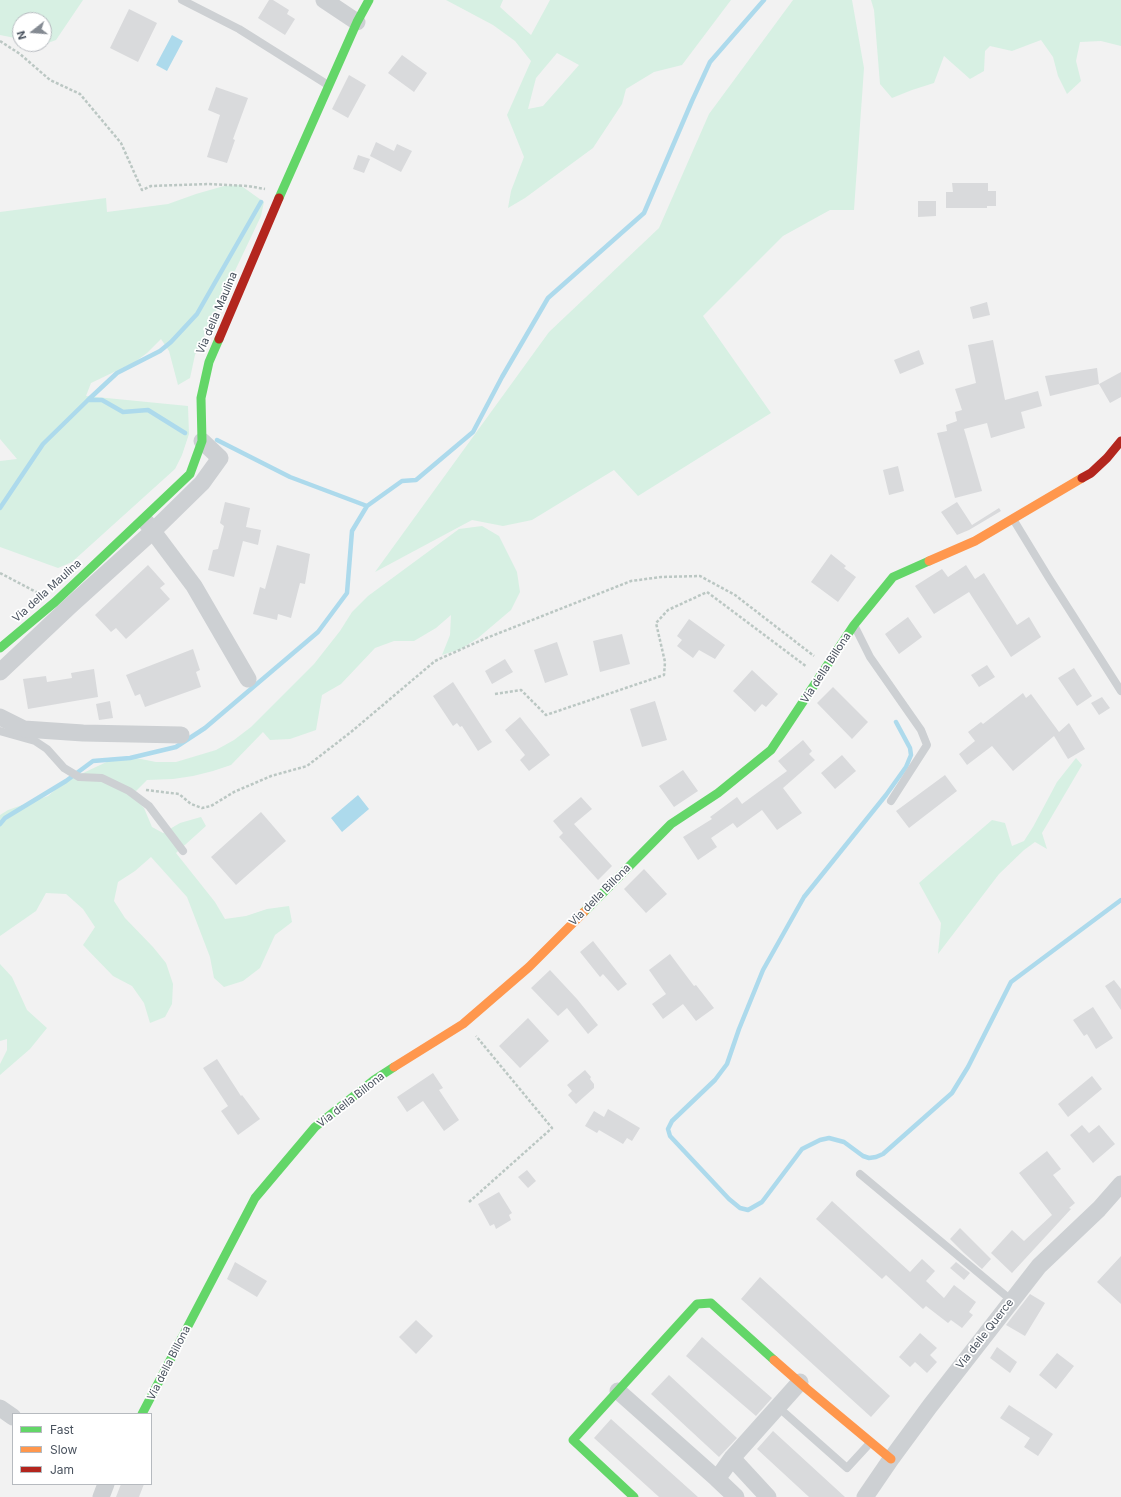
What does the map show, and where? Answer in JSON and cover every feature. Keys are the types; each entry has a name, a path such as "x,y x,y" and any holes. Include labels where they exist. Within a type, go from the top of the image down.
{"street":[{"path":"324,0 357,22"},
{"name":"Via della Maulina","path":"0,648 148,525 190,474 202,441 201,398 209,362 281,192 328,85 368,0"},
{"name":"Via della Billona","path":"143,1413 255,1198 315,1127 374,1080 465,1023 529,967 671,824 718,793 771,750 854,625 893,577 975,541 1091,473 1107,458 1121,440"},
{"path":"0,672 70,606 148,525 202,483 220,458 202,441"},
{"path":"148,525 194,586 248,679"},
{"path":"0,717 24,729 83,733 181,735"},
{"name":"Via delle Querce","path":"865,1497 891,1459 1011,1300 1039,1266 1099,1210 1121,1184"},
{"path":"634,1497 573,1440 697,1304 711,1303 800,1382 891,1459"},
{"path":"717,1478 732,1458 800,1382"},
{"path":"618,1391 717,1478 736,1497"},
{"path":"0,1408 12,1415"},
{"path":"732,1458 768,1497"},
{"path":"101,1497 106,1485"}],"lane":[{"path":"182,0 239,29 328,85"},
{"path":"1013,519 1121,691"},
{"path":"854,625 870,657 920,730 927,745 891,801"},
{"path":"0,732 35,741 47,749 64,768 80,777 102,778 129,791 149,806 183,851"},
{"path":"860,1174 1011,1300"},
{"path":"778,1407 847,1468 871,1443"}],"path":[{"path":"0,41 20,54 50,80 80,94 121,143 142,190 151,186 208,184 248,186 281,192"},
{"path":"0,573 55,602"},
{"path":"145,790 178,794 191,804 202,808 211,806 234,792 271,776 307,766 435,661 484,639 631,581 661,577 700,576 735,595 828,666"},
{"path":"495,694 521,690 546,715 664,675 665,662 656,623 668,610 707,592 820,677"},
{"path":"465,1023 552,1128 469,1202"}],"green space":[{"path":"0,0 83,0 56,40 52,41 52,12 12,12 12,37 0,35"},
{"path":"446,0 503,0 500,7 531,35 550,0 731,0 682,65 654,72 626,89 622,104 593,148 525,198 508,208 511,191 524,157 507,115 531,61 515,41 493,25","holes":["557,53 579,65 543,106 528,109 536,78"]},
{"path":"793,0 852,0 864,68 854,210 830,210 783,236 703,316 771,413 638,496 614,470 532,520 503,526 472,520 375,572 549,332 659,228 709,114"},
{"path":"871,0 1121,0 1121,46 1101,41 1080,42 1076,61 1081,81 1067,94 1058,76 1053,57 1041,40 1012,51 990,46 985,51 984,71 970,79 944,56 934,83 892,98 880,84 874,10"},
{"path":"240,185 264,202 261,216 195,355 190,378 178,385 169,351 161,339 147,353 135,362 91,383 86,396 188,406 189,434 182,455 175,469 72,562 58,568 0,547 0,461 17,459 0,439 0,212 106,198 107,212 168,204 224,186"},
{"path":"482,526 499,536 517,572 520,592 511,610 478,638 461,649 442,655 450,635 451,615 436,628 414,641 394,641 375,648 341,684 322,695 316,730 290,739 270,740 263,732 231,765 193,776 173,779 147,780 132,795 144,808 152,827 163,833 180,823 201,817 206,826 176,853 215,902 225,919 246,916 267,909 289,906 292,922 275,935 260,968 243,981 224,987 214,978 210,957 187,897 151,857 135,871 118,882 114,901 125,918 166,963 173,984 172,1004 165,1017 150,1023 144,1003 132,986 113,976 83,945 95,927 83,909 66,894 46,893 36,911 0,936 0,815 8,810 48,796 64,782 115,758 136,758 156,762 176,762 216,750 234,740 251,727 314,664 340,631 352,612 368,596 459,529"},
{"path":"1076,758 1082,765 1042,833 1047,849 1035,842 1024,850 999,874 938,954 941,923 919,883 992,820 1005,823 1012,846 1024,841 1057,782"},
{"path":"0,964 12,977 27,1010 47,1028 30,1049 0,1075 0,1064 7,1050 7,1039 0,1041"}],"water":[{"path":"172,35 183,41 167,71 156,65"},
{"path":"358,795 369,809 342,832 331,818"}],"building":[{"path":"269,0 273,0 289,10 287,14 295,19 285,35 258,18"},
{"path":"129,9 157,23 138,62 110,48"},
{"path":"402,55 427,73 414,92 388,73"},
{"path":"349,75 366,85 348,118 332,109"},
{"path":"216,87 248,98 233,139 235,140 227,163 207,157 220,115 208,110"},
{"path":"376,142 394,151 397,144 412,151 401,172 370,156"},
{"path":"358,155 370,159 364,173 353,169"},
{"path":"952,183 988,183 988,191 996,191 996,206 987,206 987,208 946,208 946,192 953,192"},
{"path":"918,201 936,201 936,216 918,217"},
{"path":"987,302 990,315 973,319 970,307"},
{"path":"993,340 1005,400 1038,391 1042,406 1021,412 1025,428 991,438 987,423 964,429 982,491 955,498 937,433 947,431 946,425 957,421 955,412 962,410 955,389 976,383 968,345"},
{"path":"919,350 924,364 900,374 894,360"},
{"path":"1097,368 1099,384 1050,396 1045,376"},
{"path":"1121,372 1121,397 1110,403 1099,384"},
{"path":"898,466 904,491 889,495 883,470"},
{"path":"225,502 250,508 246,527 261,530 258,545 243,541 234,577 208,570 213,550 218,549 224,526 220,523"},
{"path":"957,502 972,525 999,508 1001,511 969,530 957,535 941,512"},
{"path":"277,545 310,554 305,584 300,583 291,618 278,614 277,620 253,614 260,587 265,589"},
{"path":"831,554 846,566 844,568 856,577 838,602 811,582"},
{"path":"148,565 165,584 160,588 170,599 126,639 116,628 111,632 95,615"},
{"path":"966,565 975,579 984,573 1017,625 1029,617 1041,637 1011,657 969,592 934,614 915,586 942,569 948,577"},
{"path":"908,617 922,637 899,654 885,634"},
{"path":"689,619 725,645 715,659 699,650 693,658 677,646 682,640 677,636"},
{"path":"622,634 630,664 600,672 593,641"},
{"path":"557,642 568,675 545,683 534,650"},
{"path":"193,649 200,670 196,672 201,687 145,707 140,694 135,696 126,675"},
{"path":"505,659 513,672 492,684 485,671"},
{"path":"987,665 995,677 979,687 971,675"},
{"path":"1074,668 1092,696 1077,706 1058,678"},
{"path":"94,669 98,697 28,709 23,679 46,676 47,682 72,678 71,673"},
{"path":"752,670 778,694 766,707 762,704 755,712 733,691"},
{"path":"453,682 492,742 478,751 462,726 460,727 457,723 453,726 433,696"},
{"path":"833,687 868,722 852,739 817,703"},
{"path":"1023,693 1026,698 1031,694 1059,732 1069,723 1085,749 1068,759 1054,736 1013,771 992,746 967,765 959,754 975,741 968,732 981,722 983,724"},
{"path":"1102,697 1110,708 1099,715 1091,703"},
{"path":"110,701 113,718 99,720 96,704"},
{"path":"655,701 667,740 642,747 630,709"},
{"path":"520,717 550,755 529,771 520,760 525,755 505,730"},
{"path":"803,740 812,751 809,754 815,760 783,788 802,813 777,830 762,810 737,828 733,823 711,838 717,847 698,860 683,837 712,819 710,817 737,797 742,804 787,771 778,761"},
{"path":"842,755 856,771 835,789 821,773"},
{"path":"683,770 698,791 674,807 659,786"},
{"path":"945,775 957,791 909,828 896,811"},
{"path":"581,797 592,809 574,824 612,866 598,880 559,837 563,833 553,821"},
{"path":"261,812 286,841 236,885 211,857"},
{"path":"644,869 667,894 646,913 624,889"},
{"path":"593,941 627,984 618,991 603,974 600,977 580,952"},
{"path":"670,954 694,986 696,985 714,1008 696,1021 683,1004 663,1019 652,1004 666,994 649,970"},
{"path":"550,970 577,999 598,1025 588,1034 567,1008 558,1016 531,988"},
{"path":"1114,980 1121,989 1121,1010 1105,986"},
{"path":"1093,1007 1113,1038 1096,1049 1087,1034 1084,1036 1073,1020"},
{"path":"528,1018 549,1041 520,1068 499,1046"},
{"path":"217,1059 241,1096 242,1095 260,1119 238,1135 221,1111 228,1106 203,1068"},
{"path":"585,1070 591,1077 590,1079 594,1084 594,1088 576,1104 568,1095 572,1091 567,1085"},
{"path":"433,1073 443,1088 439,1090 459,1120 444,1131 423,1101 407,1112 397,1097"},
{"path":"1092,1076 1102,1089 1068,1117 1058,1104"},
{"path":"608,1109 640,1128 632,1141 627,1138 623,1144 599,1130 597,1133 585,1126 594,1111 604,1117"},
{"path":"1082,1125 1089,1133 1099,1125 1115,1144 1093,1163 1070,1135"},
{"path":"1047,1151 1061,1169 1053,1175 1075,1203 1012,1273 991,1253 1012,1230 1024,1241 1052,1215 1019,1173"},
{"path":"527,1170 536,1181 528,1188 518,1177"},
{"path":"499,1192 512,1213 509,1215 511,1220 496,1229 494,1224 490,1226 478,1204"},
{"path":"832,1201 910,1272 922,1259 935,1271 926,1281 944,1298 954,1285 976,1302 969,1312 973,1315 962,1328 951,1320 948,1323 926,1306 923,1309 886,1275 882,1279 816,1219"},
{"path":"960,1228 991,1259 982,1269 950,1239"},
{"path":"1121,1256 1121,1304 1097,1282"},
{"path":"235,1262 267,1281 257,1297 227,1279"},
{"path":"956,1262 970,1273 964,1280 950,1268"},
{"path":"760,1277 890,1396 871,1417 741,1299"},
{"path":"1030,1294 1045,1303 1025,1336 1006,1325"},
{"path":"416,1320 433,1336 416,1354 399,1337"},
{"path":"920,1333 937,1348 930,1355 937,1362 927,1373 915,1362 910,1367 899,1357"},
{"path":"702,1337 772,1398 756,1416 686,1356"},
{"path":"997,1347 1017,1362 1010,1373 990,1358"},
{"path":"1057,1353 1074,1366 1056,1389 1039,1375"},
{"path":"669,1375 737,1438 719,1457 651,1394"},
{"path":"1009,1405 1053,1434 1038,1456 1024,1447 1030,1438 1000,1418"},
{"path":"611,1419 698,1497 659,1497 594,1438"},
{"path":"773,1431 845,1497 809,1497 757,1449"},
{"path":"121,1485 144,1485 139,1497 116,1497"}],"waterway":[{"path":"0,824 5,818 66,781 93,761 130,758 176,747 205,728 318,632 347,593 352,531 367,506 402,481 416,480 473,432 502,377 548,298 644,213 710,62 764,0"},
{"path":"0,508 43,444 117,373 160,351 171,342 197,314 261,202"},
{"path":"88,400 102,400 123,412 148,410 185,433"},
{"path":"217,440 290,477 367,506"},
{"path":"896,722 910,748 911,755 906,767 886,795 804,897 763,970 739,1029 727,1064 715,1080 672,1121 668,1129 670,1136 729,1199 740,1208 748,1210 762,1202 802,1149 820,1140 829,1138 844,1142 863,1156 869,1158 883,1154 952,1093 968,1067 1011,982 1121,900"}],"traffic: fast":[{"path":"279,198 357,22 369,0"},
{"path":"0,648 55,602 190,474 202,441 201,398 209,362 219,339"},
{"path":"584,912 671,824 718,793 771,750 854,625 893,577 929,561"},
{"path":"143,1413 255,1198 315,1127 374,1080 394,1067"},
{"path":"634,1497 573,1440 697,1304 711,1303 774,1360"}],"traffic: slow":[{"path":"929,561 975,541 1082,478"},
{"path":"394,1067 463,1024 529,967 584,912"},
{"path":"774,1360 891,1459"}],"traffic: jam":[{"path":"219,339 279,198"},
{"path":"1082,478 1091,473 1107,458 1121,441"}]}
